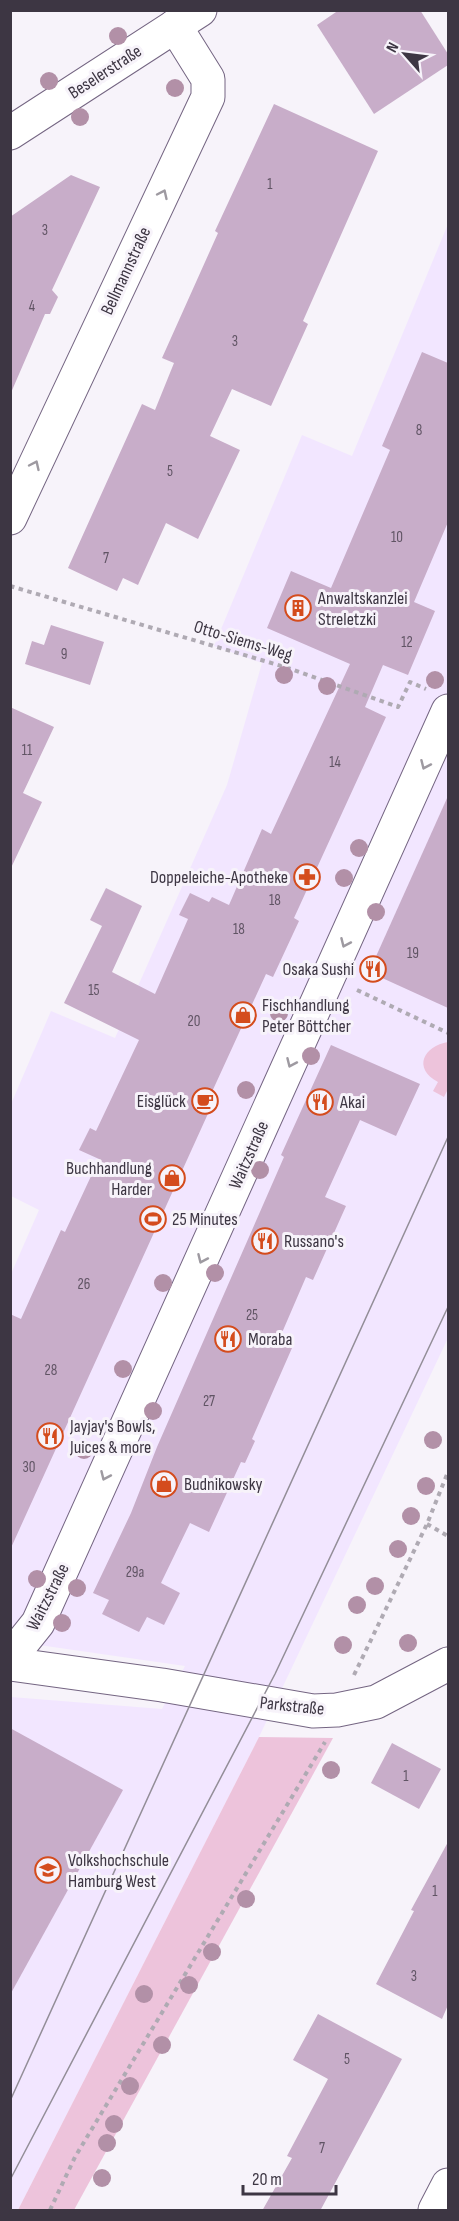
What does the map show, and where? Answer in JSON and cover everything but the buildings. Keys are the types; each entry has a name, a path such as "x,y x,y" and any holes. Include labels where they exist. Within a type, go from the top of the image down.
{"street":[{"name":"Beselerstraße","path":"10,133 188,18"},
{"name":"Bellmannstraße","path":"10,518 208,97 208,79 188,18"},
{"name":"Waitzstraße","path":"10,1658 38,1623 329,977 439,701"},
{"name":"Parkstraße","path":"10,1664 162,1685 313,1711 337,1710 376,1702 448,1664"},
{"path":"435,2211 448,2185"}],"path":[{"name":"Otto-Siems-Weg","path":"10,586 285,667 398,707 410,682 439,701"},
{"path":"329,977 448,1033"},
{"path":"349,1685 427,1524 448,1472"},
{"path":"427,1524 448,1536"},
{"path":"50,2211 75,2157 323,1749"}],"shaded area":[{"path":"448,224 448,1338 259,1737 18,2210 10,2210 11,1697 162,1709 185,1666 11,1641 11,1274 39,1210 11,1196 11,1104 51,1011 115,1038 227,785 262,663 214,646 302,435 352,456"},
{"path":"448,1042 448,1089 444,1097 433,1091 438,1082 425,1070 423,1064 427,1053 440,1044"},
{"path":"259,1737 333,1738 74,2210 18,2210"}],"tram line":[{"path":"10,2101 448,1137"},
{"path":"10,2180 275,1674 448,1307"}],"place":[{"name":"Anwaltskanzlei Streletzki","path":"298,608"},
{"name":"Doppeleiche-Apotheke","path":"307,877"},
{"name":"Osaka Sushi","path":"373,969"},
{"name":"Fischhandlung Peter Böttcher","path":"243,1015"},
{"name":"Eisglück","path":"205,1101"},
{"name":"Akai","path":"320,1102"},
{"name":"Buchhandlung Harder","path":"172,1178"},
{"name":"25 Minutes","path":"153,1219"},
{"name":"Russano's","path":"265,1241"},
{"name":"Moraba","path":"228,1339"},
{"name":"Jayjay's Bowls, Juices & more","path":"50,1436"},
{"name":"Budnikowsky","path":"164,1484"},
{"name":"Volkshochschule Hamburg West","path":"48,1870"}]}
